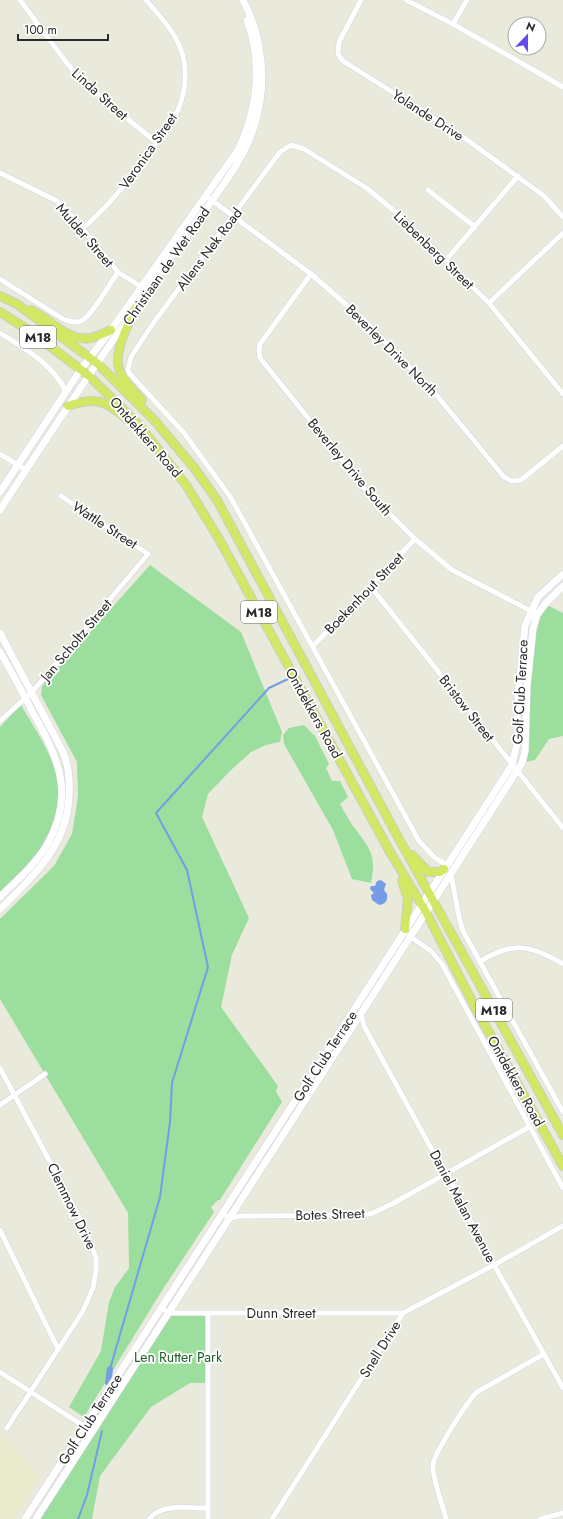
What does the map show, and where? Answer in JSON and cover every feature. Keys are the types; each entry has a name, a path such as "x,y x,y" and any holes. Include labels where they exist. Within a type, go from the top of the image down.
{"main road":[{"name":"Ontdekkers Road","path":"0,296 17,304 98,364 155,421 195,469 217,500 428,893 434,901 563,1135"},
{"path":"17,304 39,314 65,332 77,337 90,338 111,330"},
{"path":"135,309 120,349 119,370 128,384 182,447 195,469"},
{"name":"Ontdekkers Road","path":"0,312 30,331 89,376 118,403 149,437 186,485 220,539 390,852 426,912 476,1010 563,1166"},
{"path":"68,406 87,401 105,402 149,437"},
{"path":"399,839 426,870 431,873 447,870"},
{"path":"390,852 408,899 404,931"}],"street":[{"name":"Linda Street","path":"20,0 57,50 85,84 157,143"},
{"name":"Veronica Street","path":"83,228 115,197 157,143 178,109 183,92 185,70 183,57 175,35 146,0"},
{"name":"Christiaan de Wet Road","path":"0,510 68,406 135,309 144,288 238,150 246,132 254,105 257,80 254,48 248,24 238,0"},
{"name":"Christiaan de Wet Road","path":"0,492 81,369 212,200 236,165 248,144 256,120 261,89 260,57 255,30 243,0"},
{"name":"Yolande Drive","path":"361,0 339,42 338,54 343,61 459,134 518,176 552,203 563,216"},
{"path":"406,0 453,24 563,87"},
{"path":"453,24 467,0"},
{"name":"Liebenberg Street","path":"280,152 291,145 304,149 368,189 399,215 489,304 563,394"},
{"name":"Allens Nek Road","path":"138,345 280,152"},
{"name":"Mulder Street","path":"0,173 57,201 83,228 118,272 144,288"},
{"path":"446,260 518,176"},
{"path":"428,190 475,227"},
{"name":"Beverley Drive North","path":"206,196 234,215 336,294 394,350 438,397 507,479 515,482 521,480 563,446"},
{"path":"489,304 563,233"},
{"path":"0,280 63,319 70,322 78,322 88,317 118,272"},
{"name":"Beverley Drive South","path":"311,274 260,344 260,358 365,489 415,539 452,570 537,615"},
{"path":"0,333 45,363 62,384 66,392"},
{"name":"Ontdekkers Road","path":"138,345 129,363 129,373 184,433 231,498 419,841 447,870 463,931 563,1112"},
{"path":"0,454 26,470"},
{"name":"Wattle Street","path":"60,496 148,554"},
{"name":"Boekenhout Street","path":"313,646 371,587 415,539"},
{"name":"Jan Scholtz Street","path":"0,721 32,692 148,554"},
{"name":"Golf Club Terrace","path":"36,1519 229,1218 361,1019 434,901 447,870 512,765 518,740 518,695 522,638 530,611 538,598 563,574"},
{"name":"Golf Club Terrace","path":"25,1519 428,893 447,870 522,763 526,751 530,652 537,615 545,604 563,586"},
{"name":"Bristow Street","path":"371,587 563,828"},
{"path":"0,633 66,760 70,787 69,806 60,839 49,858 0,910"},
{"path":"0,652 56,758 61,776 61,800 57,820 47,846 33,864 0,897"},
{"name":"Ontdekkers Road","path":"404,931 431,951 442,964 563,1188"},
{"path":"481,962 506,948 517,946 541,954 563,964"},
{"name":"Daniel Malan Avenue","path":"356,1007 361,1019 431,1148 447,1173 494,1265 563,1388"},
{"name":"Daniel Malan Avenue","path":"351,1014 361,1019"},
{"name":"Clemmow Drive","path":"0,1068 84,1226 96,1258 96,1277 83,1311 7,1428"},
{"path":"0,1105 45,1074"},
{"name":"Botes Street","path":"229,1218 241,1216 352,1216 368,1214 386,1207 529,1127"},
{"path":"222,1214 229,1218"},
{"name":"Snell Drive","path":"272,1519 403,1313 494,1265 563,1226"},
{"path":"0,1230 58,1349"},
{"path":"161,1308 168,1313"},
{"name":"Dunn Street","path":"168,1313 403,1313"},
{"path":"208,1313 208,1519"},
{"path":"446,1519 433,1470 436,1454 476,1392 544,1354"},
{"path":"0,1372 93,1432"},
{"path":"149,1519 163,1509 208,1508"},
{"path":"541,1519 563,1513"}],"shaded area":[{"path":"0,1432 40,1478 13,1519 0,1519"}],"green space":[{"path":"150,565 241,632 282,732 280,742 266,745 251,752 208,794 202,817 249,918 232,955 221,1007 278,1086 276,1091 282,1102 220,1200 218,1200 211,1207 214,1212 163,1289 84,1417 69,1407 101,1351 109,1302 115,1287 129,1268 128,1213 0,999 0,919 54,866 72,834 78,797 77,762 41,695 42,686"},
{"path":"545,604 563,613 563,736 549,739 535,760 522,763 533,629"},
{"path":"21,705 50,756 58,783 58,802 55,819 48,836 38,852 0,894 0,727"},
{"path":"304,725 315,736 329,764 326,768 332,781 340,781 348,797 340,804 349,821 370,852 373,865 371,883 352,879 333,830 284,744 283,735 289,728"},
{"name":"Len Rutter Park","path":"171,1315 207,1315 206,1383 190,1383 151,1407 100,1476 92,1519 40,1519"}],"water":[{"path":"381,880 386,884 384,890 387,894 387,898 385,903 379,905 372,900 371,895 374,893 370,889 371,886 375,886 377,881"}],"waterway":[{"path":"110,1369 160,1197 170,1122 172,1083 208,967 187,870 156,813 269,688 288,679"},
{"path":"108,1383 110,1369"},
{"path":"78,1519 87,1495 102,1431"}]}
